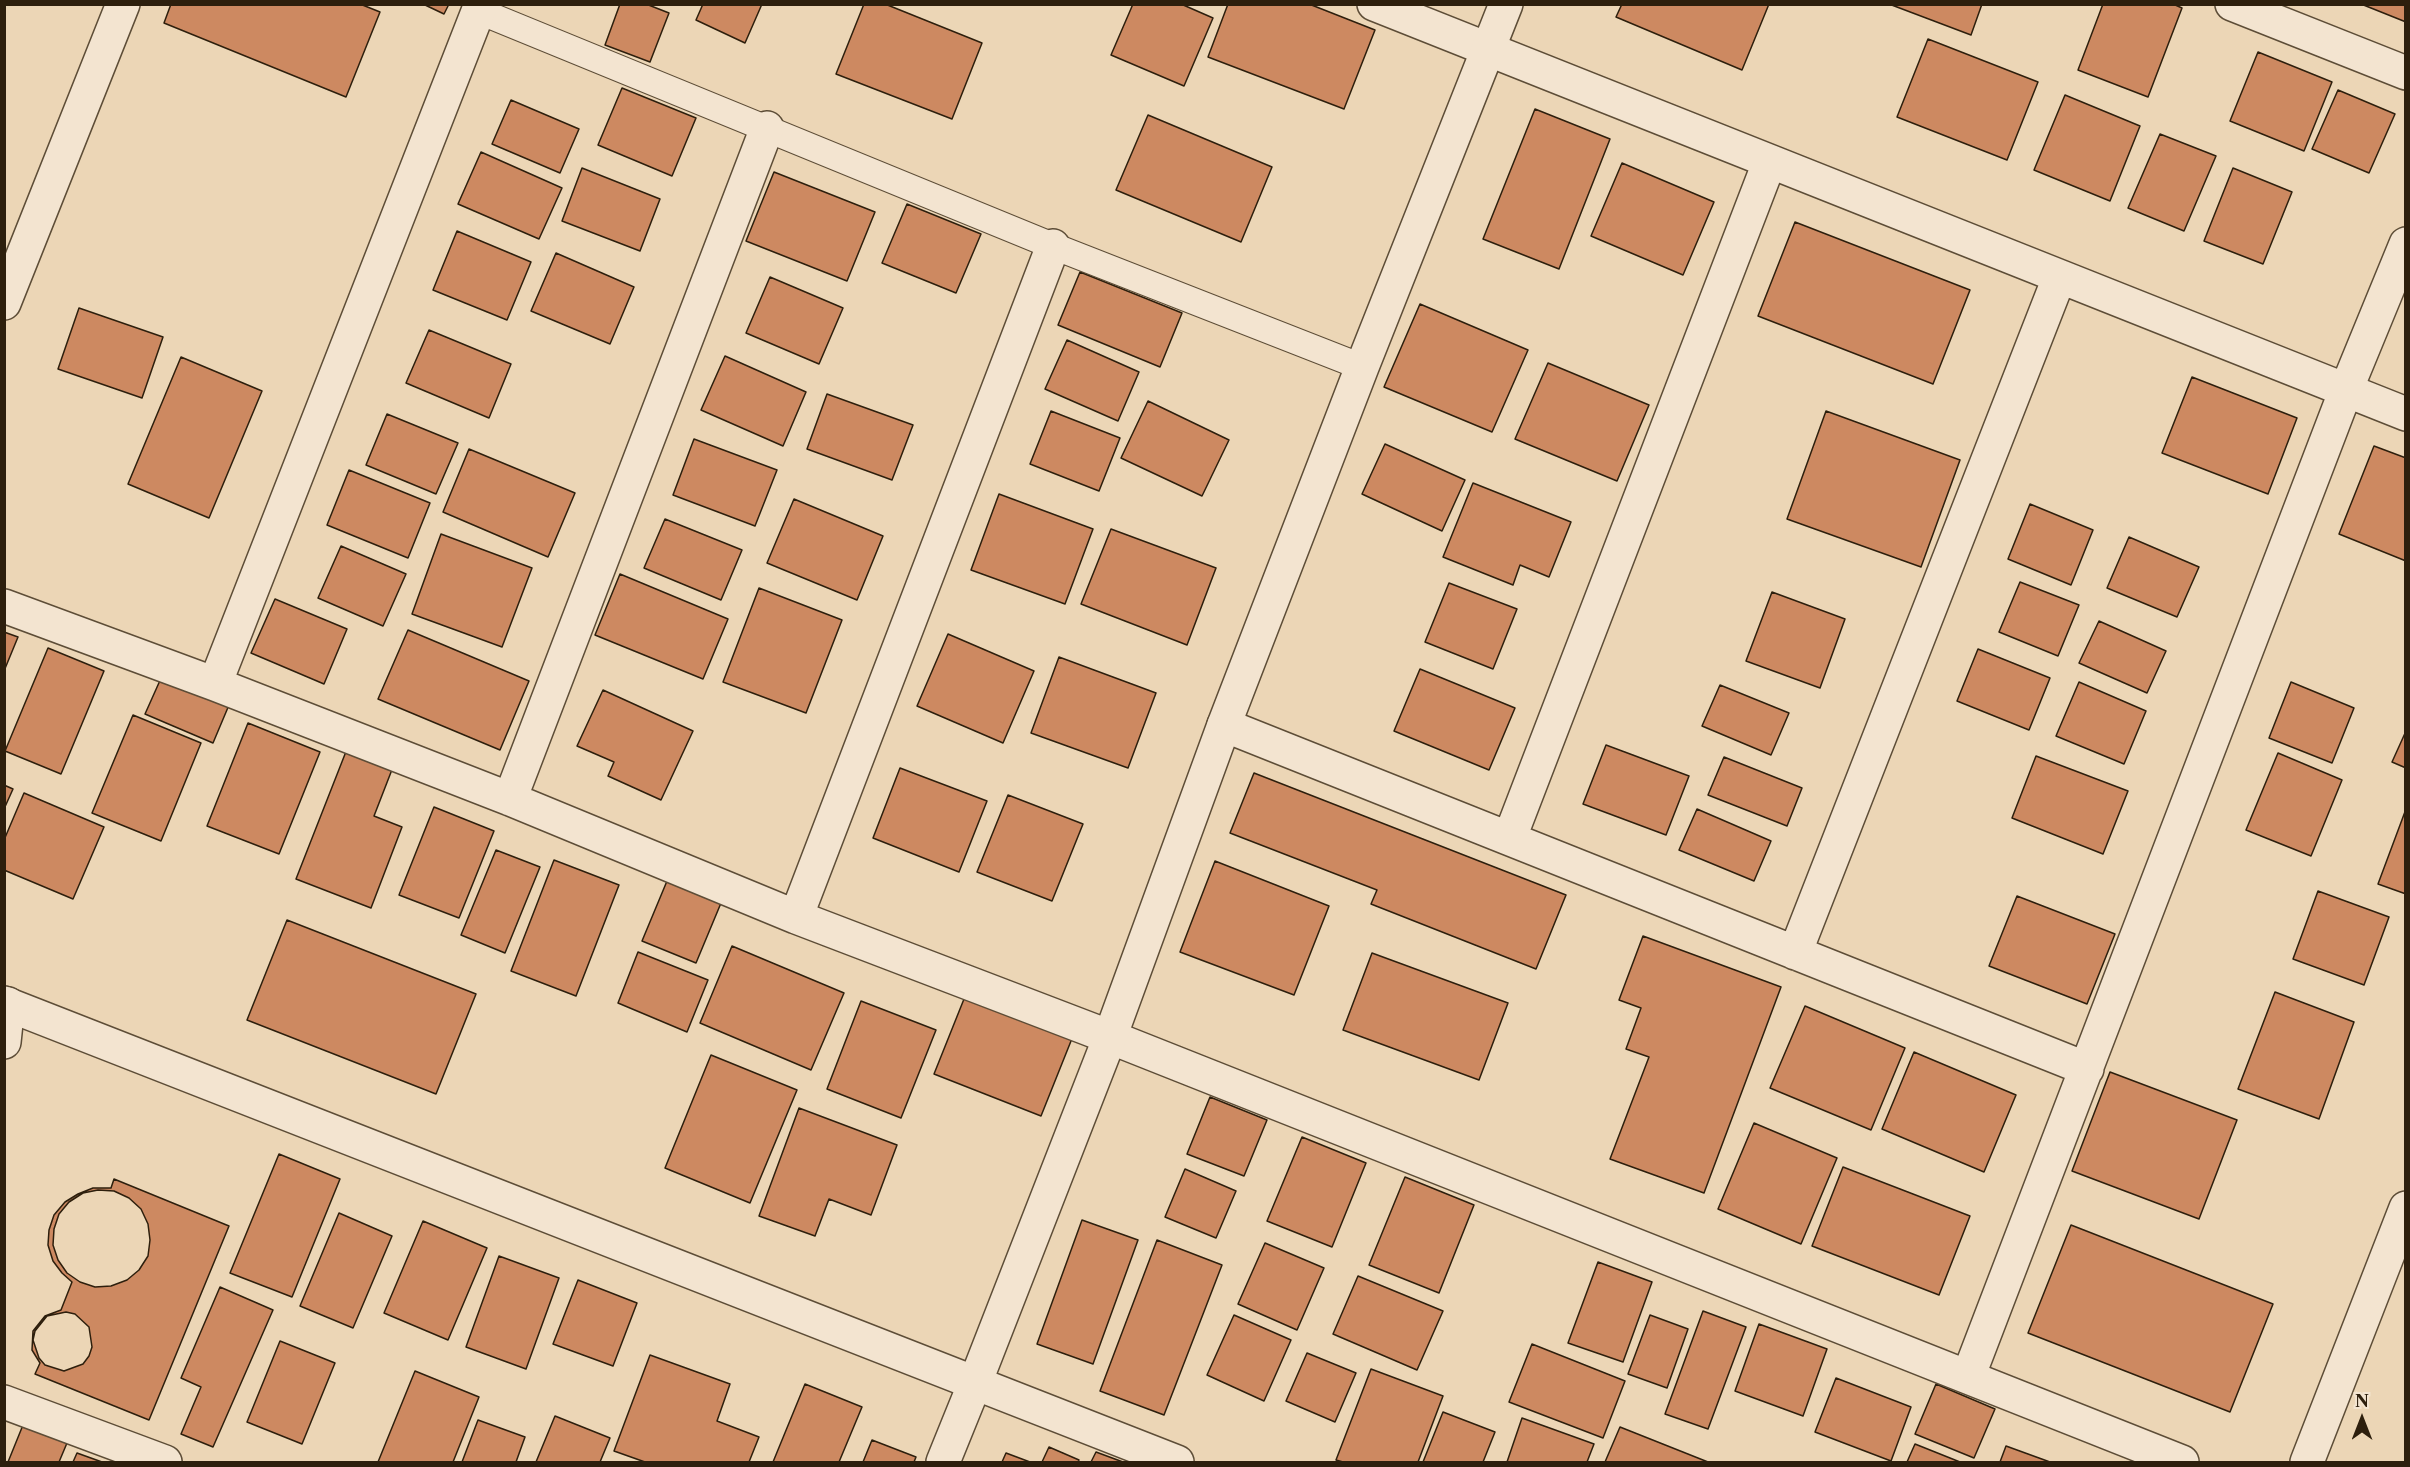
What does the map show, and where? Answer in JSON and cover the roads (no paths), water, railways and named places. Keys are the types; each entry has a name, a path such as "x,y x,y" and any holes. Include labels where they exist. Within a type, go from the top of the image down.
{"street":[{"path":"4,303 123,4"},
{"path":"1374,4 1769,163 2406,414"},
{"path":"943,1462 1110,1037 1224,724 1362,366 1506,4"},
{"path":"2232,4 2406,73"},
{"path":"215,684 480,8"},
{"path":"510,799 767,128"},
{"path":"1510,837 1769,163"},
{"path":"1968,1377 2346,390 2406,244"},
{"path":"796,917 1053,246"},
{"path":"1795,953 2060,278"},
{"path":"4,606 215,684 510,799 796,917 1110,1037 2182,1462"},
{"path":"1224,724 2087,1069"},
{"path":"4,1042 6,1004 1177,1462"},
{"path":"2307,1462 2406,1208"},
{"path":"4,1402 165,1462"}],"lane":[{"path":"480,8 1053,246 1362,366"}]}
